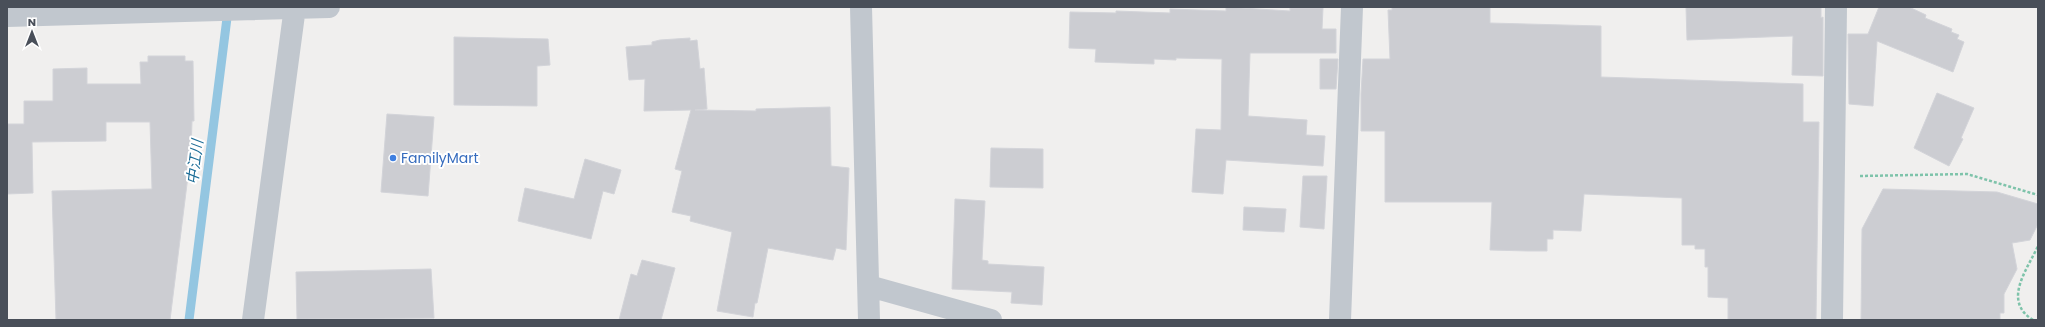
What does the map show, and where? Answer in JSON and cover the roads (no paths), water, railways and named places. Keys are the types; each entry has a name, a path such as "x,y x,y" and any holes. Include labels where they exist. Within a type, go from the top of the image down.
{"street":[{"path":"253,320 295,7"},
{"path":"7,16 329,7"},
{"path":"861,7 869,320"},
{"path":"1340,320 1352,7"},
{"path":"1832,320 1836,7"},
{"path":"869,286 991,320"}],"waterway":[{"name":"中江川","path":"189,320 228,10"}],"place":[{"name":"FamilyMart","path":"393,158"}]}
